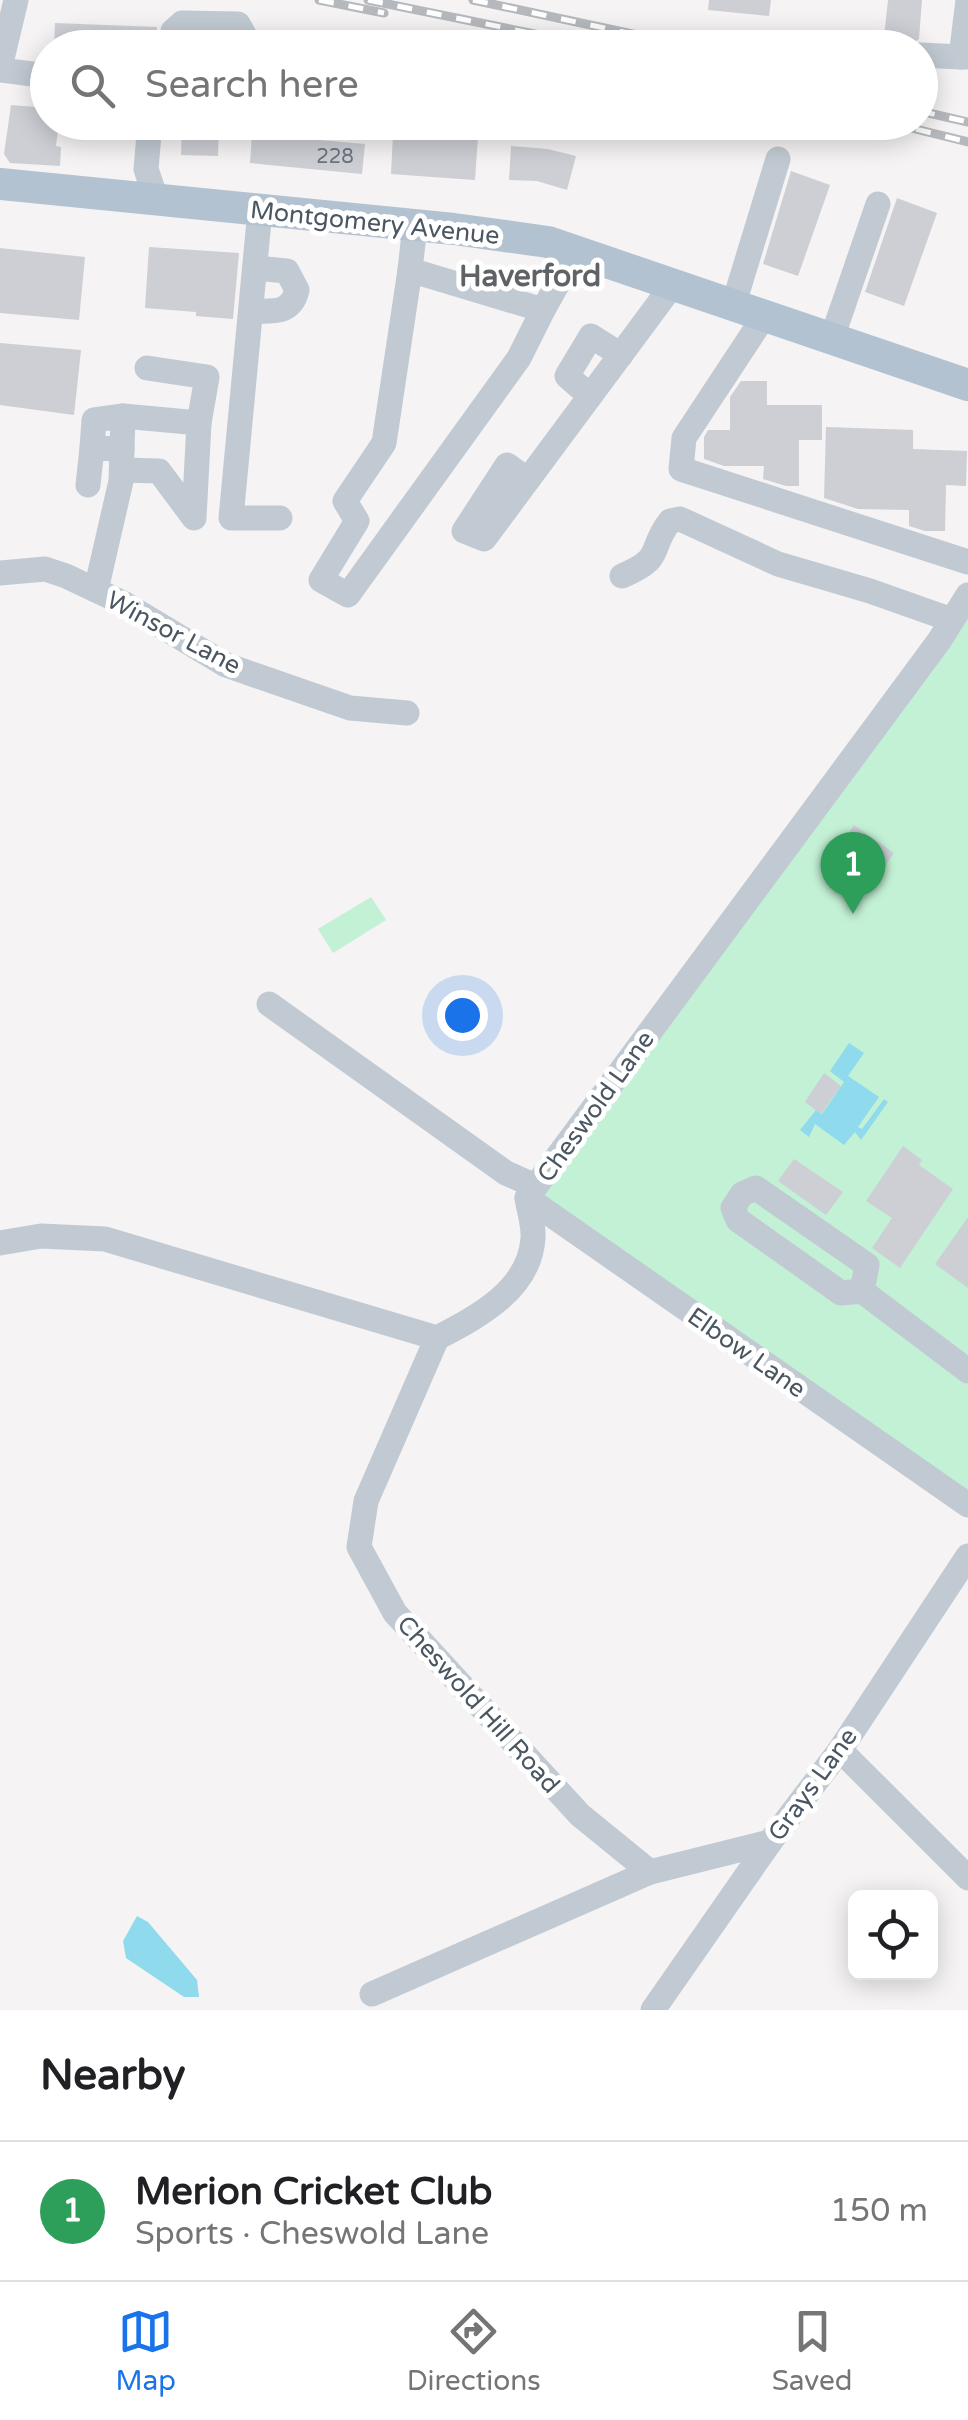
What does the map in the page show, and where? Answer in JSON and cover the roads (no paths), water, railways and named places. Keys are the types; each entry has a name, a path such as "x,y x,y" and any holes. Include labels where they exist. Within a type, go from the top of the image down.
{"main road":[{"name":"Montgomery Avenue","path":"0,184 548,242 968,385"}],"street":[{"path":"16,0 0,69 30,73"},
{"path":"938,56 964,57 968,0"},
{"path":"175,30 182,23 238,24 241,30"},
{"path":"148,140 146,169 156,199"},
{"path":"734,303 778,159"},
{"path":"832,338 878,204"},
{"path":"260,210 231,518 280,518"},
{"path":"415,225 384,443 345,501 357,521 320,580 348,595 520,358 576,252"},
{"path":"251,311 285,309 297,290 287,271 255,268"},
{"path":"410,270 543,310"},
{"path":"528,480 590,396 567,376 591,336 620,355 674,284"},
{"path":"765,315 684,438 681,469 968,562"},
{"path":"147,368 207,376 194,518 159,472"},
{"path":"88,485 94,420 123,416 200,424"},
{"path":"96,590 122,459 123,416"},
{"path":"92,448 159,472 196,473"},
{"path":"622,576 646,566 663,530 670,521 680,519 778,564 952,620"},
{"name":"Winsor Lane","path":"0,573 45,569 96,590 226,665 350,708 407,713"},
{"name":"Cheswold Lane","path":"437,1338 490,1308 528,1264 533,1236 531,1192 968,595"},
{"name":"Elbow Lane","path":"269,1004 968,1505"},
{"path":"862,1292 868,1265 756,1188 742,1194 733,1208 738,1220 840,1293 862,1292 963,1358"},
{"path":"0,1242 41,1236 104,1239 437,1338"},
{"name":"Cheswold Hill Road","path":"437,1338 366,1500 359,1547 395,1613 580,1815 650,1872"},
{"name":"Grays Lane","path":"653,2010 770,1842 840,1750 968,1556"},
{"path":"840,1750 968,1878"},
{"path":"372,1994 650,1872 770,1842"}],"water":[{"path":"849,1043 864,1053 848,1076 879,1097 858,1127 862,1129 884,1099 888,1102 861,1140 855,1132 844,1145 815,1124 809,1137 800,1130 816,1110 822,1114 844,1082 830,1071"},
{"path":"137,1916 148,1922 197,1980 199,1997 184,1997 126,1958 123,1941"}],"railway":[{"path":"319,0 384,13"},
{"path":"368,0 516,30"},
{"path":"473,0 614,30"},
{"path":"938,115 968,122"},
{"path":"938,135 968,142"}],"place":[{"name":"Merion Cricket Club","path":"853,914"}],"district":[{"name":"Haverford","path":"530,276"}]}
